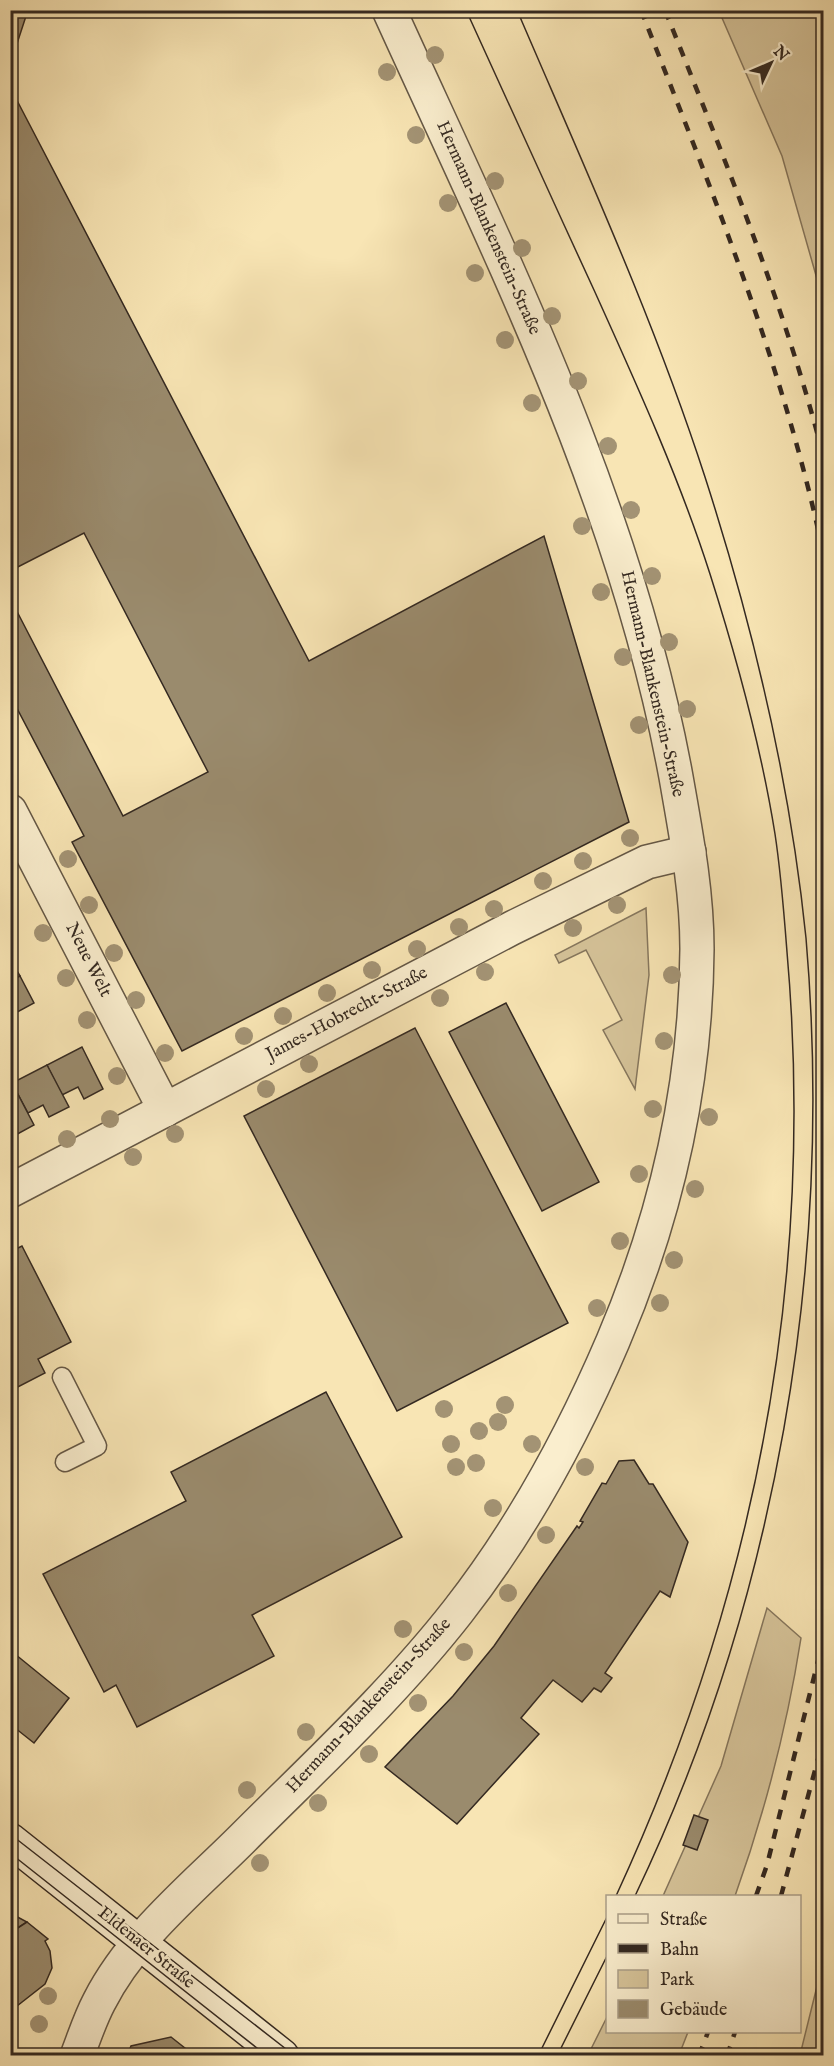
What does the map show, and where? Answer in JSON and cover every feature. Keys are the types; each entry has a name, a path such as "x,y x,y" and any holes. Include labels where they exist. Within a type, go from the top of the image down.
{"street":[{"name":"Hermann-Blankenstein-Straße","path":"77,2055 98,2003 140,1942 368,1713 435,1639 480,1582 525,1515 581,1413 635,1290 674,1161 693,1042 696,926 689,852 668,733 645,639 604,504 576,428 527,312 389,10"},
{"name":"Neue Welt","path":"10,811 165,1110"},
{"name":"James-Hobrecht-Straße","path":"10,1191 512,928 647,862 689,852"},
{"name":"Eldenaer Straße","path":"10,1840 282,2055"}],"lane":[{"path":"62,1377 96,1446 65,1462"}],"green space":[{"path":"719,11 823,11 823,300 782,156"},
{"path":"646,908 649,975 635,1089 603,1030 622,1020 586,950 559,963 555,955"},
{"path":"767,1608 801,1638 774,1769 735,1895 663,1895 721,1766"},
{"path":"823,1962 823,2055 800,2055"},
{"path":"606,2019 606,2033 688,2033 679,2055 588,2055"}],"building":[{"path":"10,10 28,10 10,65"},
{"path":"10,87 309,661 544,536 629,822 182,1051 72,842 84,836 10,695 10,598 123,816 208,772 84,533 10,571"},
{"path":"10,959 20,976 10,981"},
{"path":"20,976 34,1003 10,1016 10,981"},
{"path":"506,1003 599,1182 542,1211 449,1032"},
{"path":"415,1028 568,1323 397,1411 244,1116"},
{"path":"82,1047 103,1089 84,1099 78,1087 62,1095 47,1065"},
{"path":"47,1065 69,1107 49,1117 43,1105 28,1113 12,1083"},
{"path":"12,1083 34,1125 12,1137 10,1084"},
{"path":"22,1246 71,1342 38,1359 45,1373 10,1391 10,1252"},
{"path":"326,1392 402,1537 252,1615 274,1656 137,1727 116,1685 104,1692 43,1574 186,1501 171,1472"},
{"path":"634,1460 649,1484 653,1484 688,1542 670,1597 660,1591 605,1673 612,1678 601,1692 594,1688 582,1702 553,1680 521,1718 539,1734 457,1824 385,1767 453,1696 494,1646 577,1526 579,1528 583,1522 580,1521 602,1483 606,1484 619,1461"},
{"path":"10,1650 69,1698 34,1743 10,1724"},
{"path":"694,1815 708,1820 697,1850 683,1845"},
{"path":"10,1913 27,1922 10,1933"},
{"path":"27,1922 48,1939 45,1941 50,1951 52,1968 45,1984 17,2006 14,2002 10,2005 10,1933"},
{"path":"171,2037 195,2056 127,2056 131,2046"}],"tram line":[{"path":"466,10 641,395 698,538 730,638 755,735 775,834 785,923 794,1075 792,1197 782,1317 764,1436 738,1553 705,1669 664,1783 616,1895"},
{"path":"517,10 640,300 685,417 705,477 739,590 768,704 790,821 806,938 812,1061 811,1184 801,1307 784,1429 758,1549 725,1668 684,1784 635,1895"},
{"path":"10,1834 295,2056"},
{"path":"10,1853 267,2056"},
{"path":"538,2056 606,1919"},
{"path":"557,2056 606,1958"}],"railway":[{"path":"641,10 719,212 767,348 789,417 824,557"},
{"path":"665,10 731,176 772,288 824,459"},
{"path":"756,1895 767,1865 824,1637"},
{"path":"781,1895 824,1737"},
{"path":"699,2056 708,2033"},
{"path":"727,2056 735,2033"}]}
